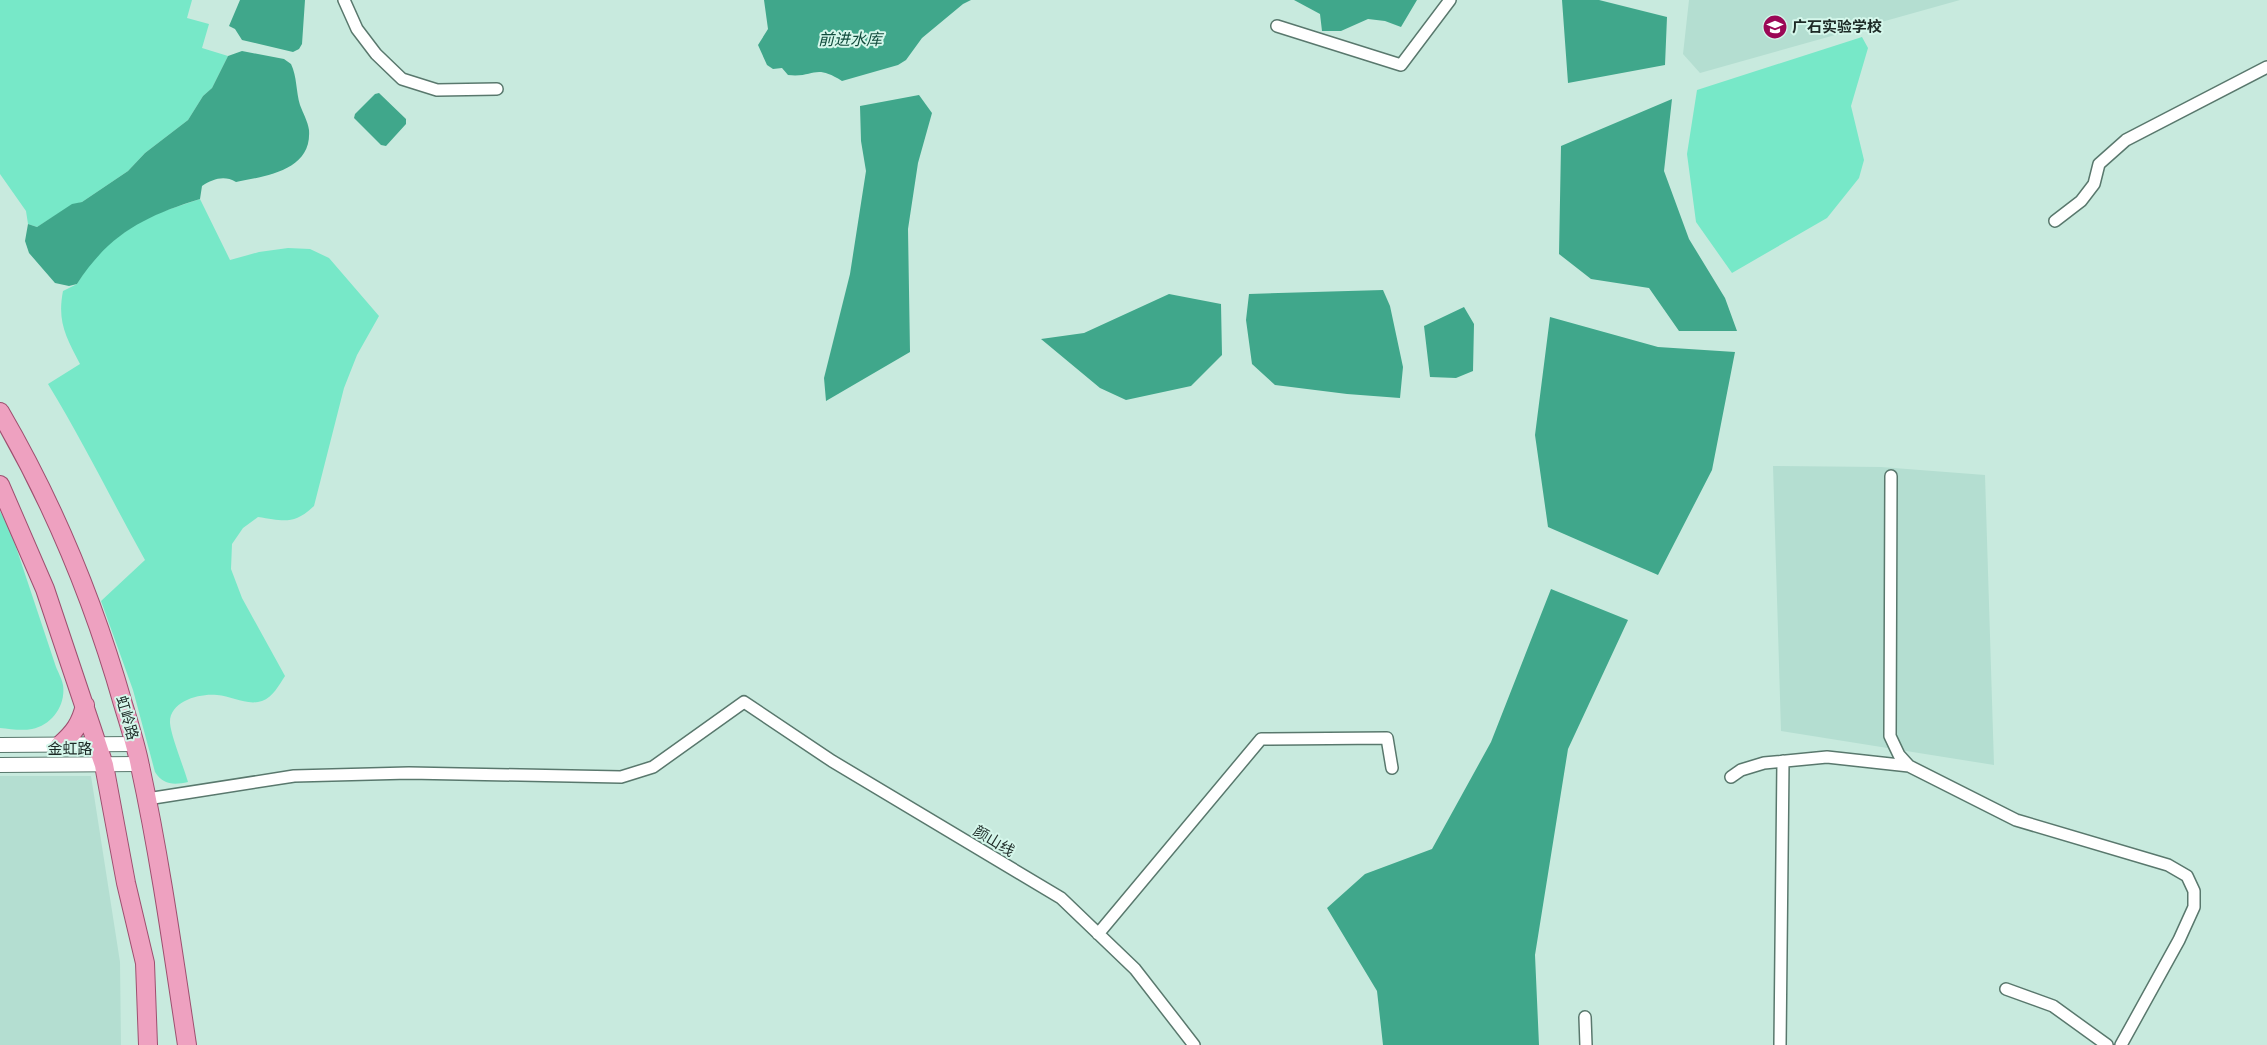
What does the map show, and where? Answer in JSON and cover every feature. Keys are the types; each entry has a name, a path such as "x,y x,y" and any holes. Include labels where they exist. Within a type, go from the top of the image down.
{"main road":[{"name":"虹岭路","path":"0,412 45,497 80,577 112,666 140,764 165,895 188,1045"},
{"path":"0,485 45,590 104,765 126,883 145,963 148,1045"},
{"path":"60,745 74,734 81,721 85,705"}],"street":[{"path":"344,0 357,29 376,54 402,79 437,90 497,89"},
{"path":"1278,26 1402,65 1450,0"},
{"path":"2055,220 2081,201 2094,184 2099,164 2126,140 2267,67"},
{"path":"1891,476 1890,736 1899,755 1909,766"},
{"name":"颜山线","path":"146,799 294,776 409,773 621,777 653,767 744,702 832,761 1061,898 1135,968 1194,1045"},
{"path":"1098,934 1261,739 1387,738 1392,768"},
{"name":"金虹路","path":"0,745 134,744"},
{"path":"1731,777 1748,768 1764,763 1827,757 1909,766 2016,820 2168,865 2187,876 2194,892 2194,907 2179,940 2121,1045"},
{"path":"1780,1045 1783,761"},
{"name":"金虹路","path":"0,765 140,764"},
{"path":"2006,989 2053,1006 2107,1045"},
{"path":"1585,1016 1586,1045"}],"shaded area":[{"path":"0,0 192,0 187,18 209,24 202,48 228,56 212,88 203,96 188,120 145,153 128,171 82,202 72,205 37,227 28,224 26,211 0,174"},
{"name":"广石实验学校","path":"1689,0 1960,0 1700,73 1683,54"},
{"path":"1862,37 1868,48 1851,106 1864,160 1859,178 1827,218 1732,273 1696,222 1687,154 1697,90"},
{"path":"200,199 230,260 259,252 288,248 310,249 329,258 379,316 357,355 344,388 314,506 294,519 275,520 258,517 243,528 232,544 231,569 242,598 285,676 273,694 262,701 245,702 223,696 202,695 180,704 171,715 170,723 188,782 174,784 165,782 155,772 133,690 101,601 145,560 48,384 80,364 62,321 61,302 63,291 77,284 91,261 107,245 136,224 161,212"},
{"path":"1773,466 1881,467 1985,475 1994,765 1781,731"},
{"path":"0,511 11,532 63,685 62,700 56,713 46,723 28,730 0,728"},
{"path":"0,776 91,776 120,962 121,1045 0,1045"}],"water":[{"path":"240,0 305,0 302,44 299,49 293,52 242,40 235,29 229,26"},
{"name":"前进水库","path":"764,0 971,0 963,4 922,38 906,60 898,65 842,81 820,72 788,75 782,68 773,69 767,65 758,45 768,29"},
{"path":"1294,0 1417,0 1401,27 1385,21 1368,19 1341,31 1322,31 1320,14"},
{"path":"1562,0 1599,0 1667,17 1665,65 1568,83"},
{"path":"242,51 284,59 291,64 300,105 309,130 308,144 303,155 295,163 273,174 236,182 223,178 202,186 200,199 180,205 145,220 115,240 89,267 77,284 69,286 55,283 29,253 25,241 28,224 37,227 72,204 82,202 128,171 145,153 188,120 203,96 212,88 228,56"},
{"path":"379,93 406,119 406,124 386,146 381,145 354,118 355,114 375,94"},
{"path":"919,95 932,113 918,163 908,229 910,352 826,401 824,378 850,274 866,171 861,141 860,106"},
{"path":"1672,99 1664,171 1689,239 1725,298 1737,331 1679,331 1649,288 1591,279 1559,254 1561,146"},
{"path":"1383,290 1390,306 1403,367 1400,398 1347,394 1275,385 1252,364 1246,320 1249,294"},
{"path":"1169,294 1221,304 1222,355 1191,386 1126,400 1100,388 1041,339 1084,333"},
{"path":"1464,307 1474,324 1473,371 1456,378 1430,377 1424,326"},
{"path":"1550,317 1658,347 1735,352 1712,470 1658,575 1548,527 1535,435"},
{"path":"1551,589 1628,620 1568,749 1535,955 1539,1045 1383,1045 1377,991 1327,908 1365,874 1432,849 1491,742"}],"place":[{"name":"广石实验学校","path":"1775,27"}]}
